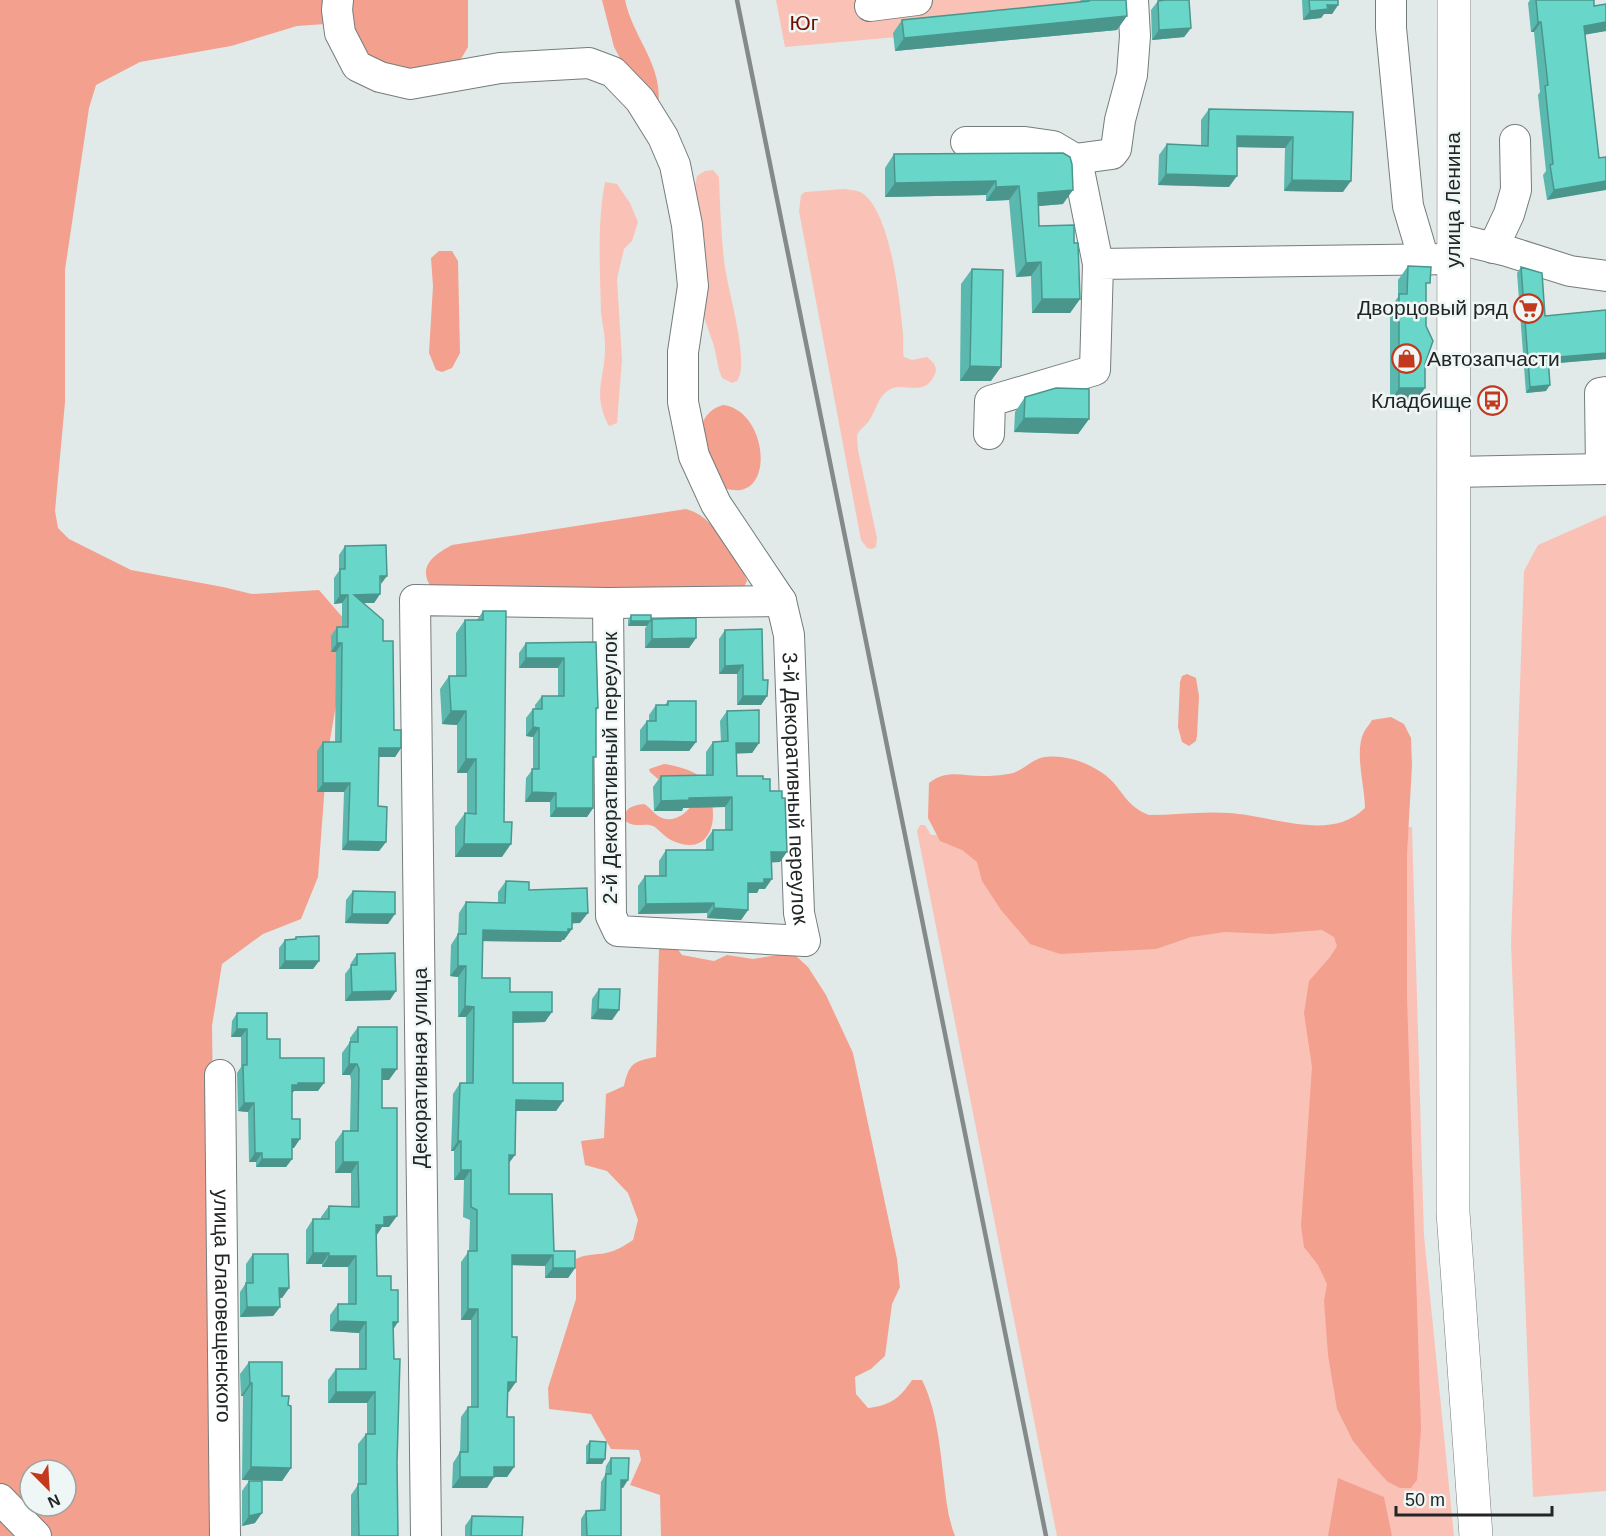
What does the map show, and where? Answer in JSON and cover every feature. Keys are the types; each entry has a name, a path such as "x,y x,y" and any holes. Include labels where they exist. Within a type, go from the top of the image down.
{"main road":[{"name":"улица Ленина","path":"1454,0 1443,253 1454,472 1453,1212 1476,1536"}],"street":[{"path":"338,0 340,33 357,66 380,77 410,84 500,68 588,63 613,72 640,100 663,137 675,165 687,225 693,286 683,352 683,402 694,456 716,504 782,601"},
{"path":"870,6 917,0"},
{"path":"966,142 1025,142 1053,146 1075,159 1112,154 1116,148 1120,120 1132,75 1135,36 1133,0"},
{"path":"1392,0 1391,28 1408,206 1443,253"},
{"path":"1493,248 1509,214 1516,190 1515,140"},
{"path":"988,434 990,401 1095,370 1098,264 1075,159"},
{"path":"1098,264 1443,253 1493,248 1570,271 1606,276"},
{"path":"1454,472 1603,469 1600,393 1606,392"},
{"name":"Декоративная улица","path":"426,1536 415,600 608,603"},
{"path":"608,603 782,601"},
{"name":"3-й Декоративный переулок","path":"782,601 789,635 799,913 805,941"},
{"name":"2-й Декоративный переулок","path":"608,603 611,916 618,931 805,941"},
{"name":"улица Благовещенского","path":"220,1075 225,1536"},
{"path":"0,1499 36,1536"}],"green space":[{"name":"Юг","path":"776,0 1143,0 1145,15 785,47"},
{"path":"713,170 719,177 724,260 740,341 741,372 737,381 732,383 722,378 701,309 703,245 695,186 697,176 705,171"},
{"path":"605,182 617,184 630,203 638,222 632,241 624,249 617,279 622,360 617,423 609,426 600,394 605,356 601,312 600,231"},
{"path":"844,189 862,193 872,203 887,237 902,319 904,357 912,360 927,357 936,367 930,383 919,388 895,388 885,393 869,421 857,435 858,450 877,538 876,547 872,549 867,548 861,540 799,211 801,195 805,192"},
{"path":"1606,515 1606,1491 1533,1497 1511,943 1524,571 1538,545"},
{"path":"920,825 925,825 931,835 1412,827 1424,1236 1454,1536 1057,1536 917,831"}],"shaded area":[{"path":"0,0 468,0 468,47 458,64 394,71 366,61 339,23 297,26 231,46 140,62 96,85 89,108 65,270 65,402 55,511 58,528 69,539 131,570 252,594 319,590 344,619 343,665 327,757 318,877 301,919 263,934 222,964 212,1026 219,1536 0,1536"},
{"path":"602,0 625,0 634,27 652,65 659,92 658,106 631,78 614,47"},
{"path":"439,251 452,251 458,261 460,353 452,368 442,372 436,370 429,353 433,286 431,258"},
{"path":"723,405 738,411 750,423 758,438 761,455 759,471 753,483 741,490 724,488 701,438 701,427 706,417"},
{"path":"686,509 705,519 720,535 744,573 747,581 742,591 434,591 426,576 428,564 432,559 452,545"},
{"path":"1187,674 1196,678 1199,696 1196,741 1189,746 1182,742 1178,727 1180,682 1182,676"},
{"path":"1391,717 1404,724 1411,738 1412,765 1407,854 1407,997 1421,1429 1417,1480 1411,1488 1400,1488 1388,1482 1353,1441 1337,1409 1328,1355 1324,1301 1327,1284 1318,1265 1304,1247 1301,1226 1312,1067 1304,1013 1309,981 1337,946 1334,937 1322,930 1271,934 1225,932 1191,937 1156,949 1060,954 1030,944 1001,910 982,881 977,862 962,850 940,841 928,818 929,783 936,778 949,774 986,776 1010,774 1037,759 1064,757 1082,762 1107,776 1132,805 1149,815 1218,813 1300,824 1335,824 1351,818 1365,808 1360,759 1361,740 1372,720"},
{"path":"664,764 683,768 696,774 706,787 711,799 712,825 708,836 700,843 688,845 673,841 651,825 636,825 625,820 627,810 637,805 644,804 664,819 673,819 685,813 691,806 673,783 658,779 650,772 649,769"},
{"path":"676,947 682,955 714,961 727,955 753,959 784,954 795,955 808,967 826,995 853,1053 897,1259 900,1287 892,1304 885,1356 871,1369 855,1377 856,1394 868,1408 876,1407 894,1400 912,1380 922,1380 934,1416 948,1509 955,1536 661,1536 660,1495 630,1485 641,1460 639,1450 611,1449 591,1414 549,1409 548,1388 576,1299 576,1259 617,1250 633,1240 638,1220 628,1193 607,1171 585,1165 581,1141 604,1138 606,1094 624,1086 630,1068 637,1062 656,1057 659,948"},
{"path":"1338,1478 1384,1497 1392,1536 1328,1536"}],"building":[{"path":"1089,0 1126,0 1127,16 904,38 902,20"},
{"path":"1189,0 1191,28 1159,30 1158,1"},
{"path":"1309,0 1338,0 1338,5 1327,5 1328,9 1310,11"},
{"path":"1536,0 1594,0 1594,6 1606,4 1606,22 1584,26 1599,158 1606,157 1606,181 1554,190 1550,165 1553,164 1545,86 1548,85 1541,22 1538,22"},
{"path":"1209,109 1353,112 1351,181 1292,180 1293,137 1237,136 1237,176 1166,174 1167,144 1208,146"},
{"path":"1063,153 1070,157 1072,164 1073,190 1038,193 1039,226 1074,225 1074,243 1078,243 1080,299 1042,299 1041,262 1026,263 1019,186 996,187 996,181 895,183 894,154"},
{"path":"1408,266 1431,267 1430,283 1426,283 1426,326 1433,341 1425,364 1425,388 1399,388 1399,294 1407,294"},
{"path":"1521,267 1542,273 1545,316 1606,310 1606,353 1548,358 1550,385 1530,387"},
{"path":"972,269 1003,270 1001,367 970,366"},
{"path":"1056,388 1089,389 1089,419 1024,418 1025,397"},
{"path":"386,545 387,576 380,576 380,594 354,595 383,620 383,641 393,641 394,730 401,730 401,748 379,748 378,806 387,807 386,842 348,841 350,783 323,783 323,742 341,742 342,643 337,643 337,627 348,627 348,595 340,595 340,569 345,569 345,546"},
{"path":"483,611 506,611 504,822 512,822 511,844 464,844 465,813 476,814 476,759 466,759 466,711 451,711 449,676 466,676 465,620 483,620"},
{"path":"631,615 651,615 651,621 631,621"},
{"path":"696,618 696,638 652,639 652,619"},
{"path":"762,629 763,680 768,680 767,696 743,696 743,665 725,666 725,630"},
{"path":"596,642 598,708 596,708 596,757 593,757 593,808 556,808 556,793 532,792 532,769 539,769 539,728 533,727 533,709 542,709 542,696 564,696 564,658 526,658 526,643"},
{"path":"668,701 696,701 696,742 647,741 647,721 656,721 656,705 668,705"},
{"path":"759,710 759,743 736,743 737,776 763,776 763,779 770,779 770,791 782,791 782,798 785,798 787,852 771,852 772,879 764,879 764,883 748,883 748,910 714,908 714,903 646,904 645,876 666,876 666,850 713,850 713,830 732,830 732,797 661,801 661,776 713,775 713,742 728,741 727,711"},
{"path":"506,881 529,882 529,890 587,888 588,913 572,913 572,929 568,929 568,932 483,930 482,978 510,978 510,992 552,992 552,1012 513,1012 513,1083 563,1083 563,1101 516,1100 515,1155 509,1155 509,1194 552,1194 554,1251 575,1251 575,1268 553,1268 553,1255 512,1255 512,1337 517,1337 516,1382 508,1382 507,1417 514,1417 514,1467 494,1467 494,1477 460,1477 460,1452 468,1452 468,1407 478,1407 478,1309 468,1309 468,1251 477,1251 477,1210 471,1207 471,1170 461,1170 461,1141 458,1141 460,1083 473,1083 474,1007 465,1006 466,966 458,966 458,934 466,934 466,902 505,903"},
{"path":"353,891 395,892 395,914 352,914"},
{"path":"319,936 319,961 285,961 285,940"},
{"path":"395,953 396,991 352,992 351,965 357,965 357,954"},
{"path":"599,989 620,989 619,1010 598,1009"},
{"path":"237,1013 267,1013 267,1039 280,1039 280,1058 324,1058 324,1083 292,1085 292,1119 300,1119 300,1139 292,1139 292,1159 262,1159 262,1153 255,1153 254,1103 244,1103 243,1065 247,1065 247,1029 237,1029"},
{"path":"358,1027 397,1027 397,1069 382,1069 382,1108 397,1108 397,1216 384,1217 384,1225 376,1225 377,1276 391,1276 391,1290 398,1290 398,1322 393,1322 394,1359 400,1359 397,1462 398,1536 359,1536 358,1484 366,1484 366,1434 375,1434 375,1392 336,1392 336,1369 366,1369 366,1322 338,1321 338,1304 356,1304 356,1256 329,1256 329,1253 313,1253 313,1219 329,1219 329,1206 359,1207 358,1162 343,1162 343,1131 358,1131 359,1069 357,1064 349,1064 350,1042 358,1042"},
{"path":"253,1254 288,1254 289,1288 279,1288 280,1307 247,1307 246,1283 253,1283"},
{"path":"249,1362 282,1362 282,1396 289,1396 288,1405 291,1406 291,1468 251,1467 252,1383 250,1383"},
{"path":"590,1441 606,1442 605,1459 589,1459"},
{"path":"611,1458 629,1458 628,1480 621,1480 621,1536 587,1536 586,1511 605,1510 606,1474 611,1474"},
{"path":"249,1481 262,1481 262,1513 249,1516"},
{"path":"472,1516 523,1517 522,1536 471,1536"}],"railway":[{"path":"737,0 1046,1536"}],"place":[{"name":"Дворцовый ряд","path":"1529,308"},
{"name":"Автозапчасти","path":"1406,359"},
{"name":"Кладбище","path":"1493,401"}]}
